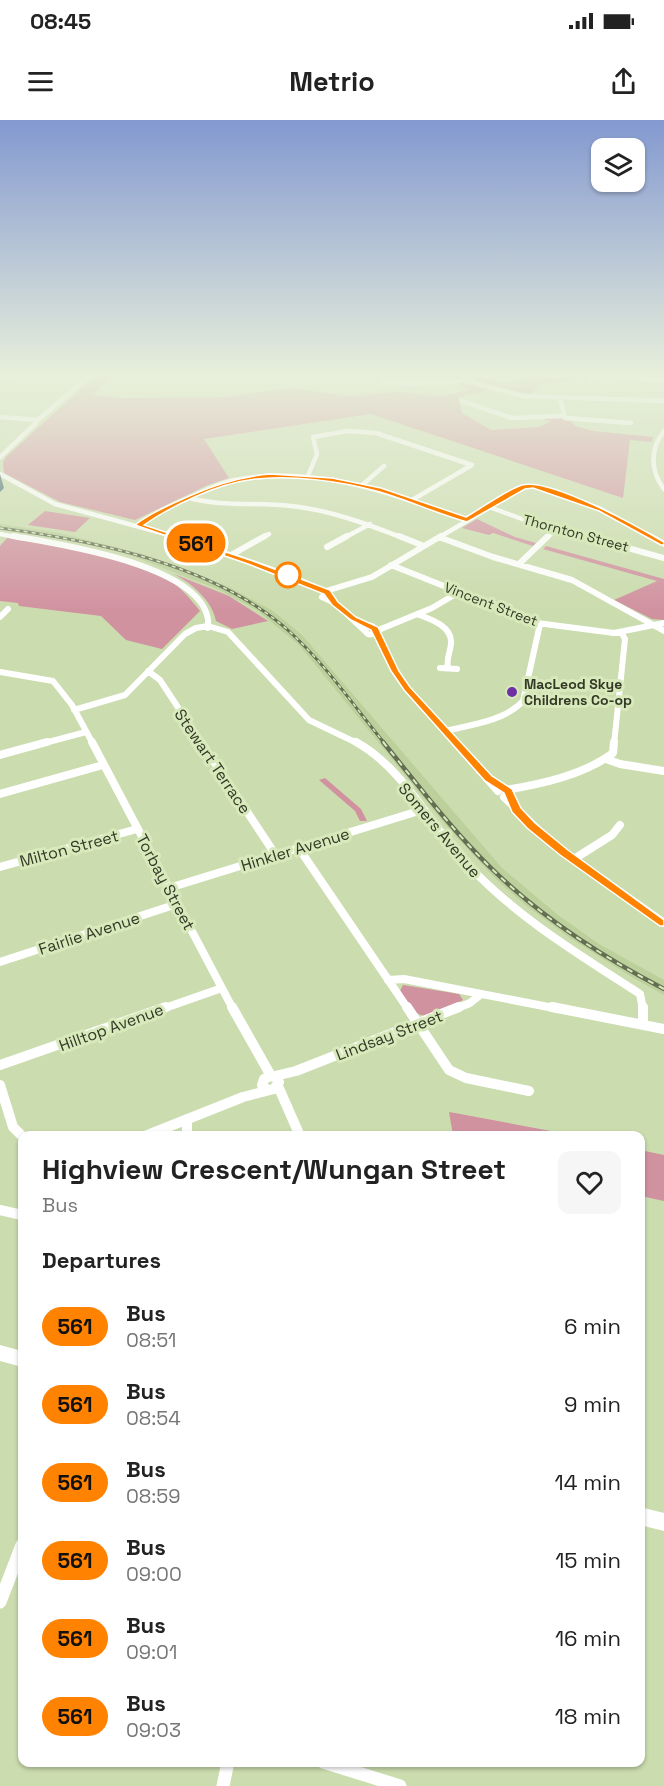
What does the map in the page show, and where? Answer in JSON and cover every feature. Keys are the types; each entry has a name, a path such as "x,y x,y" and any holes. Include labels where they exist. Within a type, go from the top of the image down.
{"highway":[{"path":"0,1353 18,1358"},
{"path":"645,1517 664,1522"}],"street":[{"path":"307,478 318,455"},
{"path":"443,455 472,465 480,465"},
{"path":"656,455 654,471 658,482 664,489"},
{"path":"362,486 384,465"},
{"path":"412,500 472,465"},
{"path":"0,476 55,504 139,525 231,555 307,583 324,594 371,630 382,642 401,680 543,836 664,923"},
{"path":"139,525 153,515 220,484 270,476 332,480 362,486 412,500 467,520"},
{"path":"324,594 368,579 528,484 601,509 664,544"},
{"path":"189,498 225,507 274,505 301,507 370,524 424,546"},
{"name":"Thornton Street","path":"489,507 664,558"},
{"path":"327,547 370,524"},
{"path":"519,564 557,528"},
{"path":"0,534 90,550 166,575 185,586 204,607 207,614 205,628 189,631 121,697 73,707"},
{"path":"231,555 269,534"},
{"path":"439,537 577,582 601,598 664,631"},
{"name":"Vincent Street","path":"391,565 540,624 621,632 664,623"},
{"path":"371,630 438,605 459,592"},
{"path":"0,617 8,609"},
{"path":"417,614 441,626 450,634 452,642 446,656 448,668"},
{"path":"446,731 509,713 520,707 524,701 540,624"},
{"name":"Somers Avenue","path":"205,628 229,635 302,714 316,725 355,741 373,753 468,866 516,910 551,937 640,994 643,1003 643,1024"},
{"path":"505,793 606,759 613,753 625,639 621,632"},
{"path":"440,669 457,669"},
{"name":"Torbay Street","path":"0,671 58,682 298,1131"},
{"name":"Stewart Terrace","path":"148,671 160,680 275,854"},
{"path":"0,755 86,732"},
{"path":"606,759 620,764 664,771"},
{"path":"0,794 104,765"},
{"name":"Hinkler Avenue","path":"169,888 422,810"},
{"path":"574,859 612,835 620,825"},
{"name":"Milton Street","path":"0,867 137,829"},
{"path":"298,847 444,1064 458,1075 481,1082 530,1091"},
{"name":"Fairlie Avenue","path":"0,962 177,904"},
{"name":"Lindsay Street","path":"390,983 415,983 661,1027"},
{"name":"Hilltop Avenue","path":"0,1065 222,988"},
{"name":"Lindsay Street","path":"156,1131 243,1097 296,1071 470,1003 480,995"},
{"path":"0,1085 13,1127 18,1132"},
{"path":"186,1119 187,1131"},
{"path":"0,1210 18,1214"},
{"path":"0,1602 18,1555"},
{"path":"223,1786 227,1767"},
{"path":"339,1767 400,1786"}],"shaded area":[{"path":"8,455 214,455 229,478 208,485 135,520 60,502 4,473 3,462"},
{"path":"493,455 628,455 623,498"},
{"path":"45,511 90,518 75,532 28,525"},
{"path":"477,519 515,537 536,543 533,546 493,533 489,535 462,528"},
{"path":"0,524 60,533 143,554 229,587 273,611 302,635 502,868 558,915 599,944 664,980 664,995 570,938 523,903 496,879 449,829 300,646 257,610 217,589 127,554 53,536 0,529"},
{"path":"7,538 68,548 134,565 170,581 186,594 200,611 162,649 126,640 101,616 19,606 18,603 0,601 0,546"},
{"path":"546,546 664,579 664,620 652,619 614,600 657,581 543,549"},
{"path":"174,574 229,596 268,621 232,629 216,621 210,606 200,593"},
{"path":"325,778 361,809 367,821 360,821 355,811 319,780"},
{"path":"403,985 459,994 463,1000 427,1016 418,1014 400,991"},
{"path":"449,1112 551,1131 452,1131"},
{"path":"645,1151 664,1155 664,1201 645,1197"}],"railway":[{"path":"0,528 114,549 191,573 227,589 260,609 290,632 328,672 385,744"},
{"path":"383,742 463,838 510,886 573,935 664,989"}],"bus line":[{"name":"561","path":"664,544 601,509 533,486 523,487 467,520 381,490 318,478 270,476 233,480 220,484 153,515 139,525 251,562 329,593 335,603 354,618 376,630 395,671 407,688 489,779 509,791 516,809 531,825 564,852 664,923"}],"place":[{"name":"MacLeod Skye Childrens Co-op","path":"512,692"}]}
